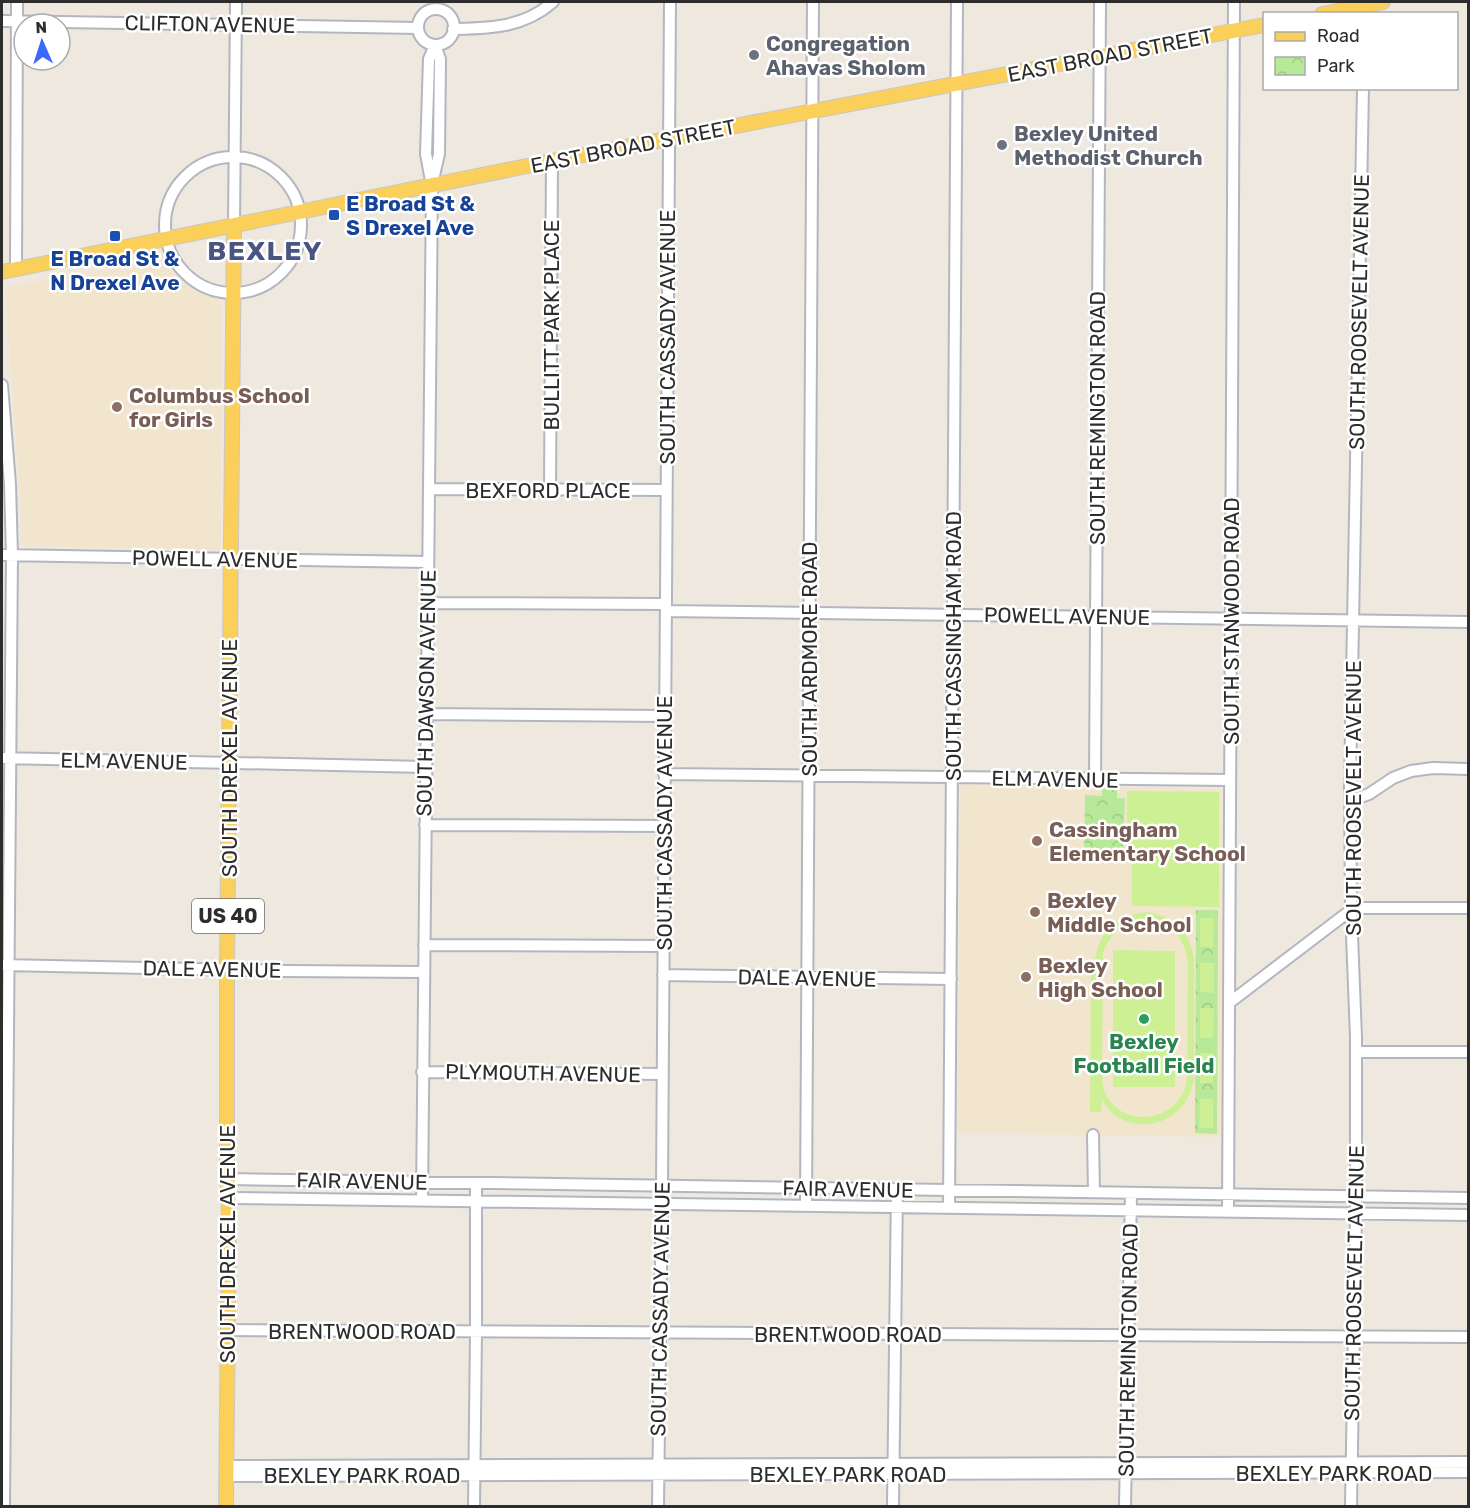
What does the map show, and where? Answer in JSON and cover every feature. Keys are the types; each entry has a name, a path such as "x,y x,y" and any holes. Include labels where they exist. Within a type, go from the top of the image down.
{"main road":[{"path":"1339,12 1364,9 1383,2"},
{"name":"EAST BROAD STREET","path":"2,272 552,161 1263,24"},
{"name":"SOUTH DREXEL AVENUE","path":"226,1506 229,1198 227,969 234,225"}],"street":[{"path":"234,225 236,2"},
{"path":"453,29 513,24 530,18 553,2"},
{"name":"SOUTH CASSADY AVENUE","path":"658,1506 670,2"},
{"name":"SOUTH ARDMORE ROAD","path":"806,1206 813,2"},
{"name":"SOUTH CASSINGHAM ROAD","path":"949,1208 957,2"},
{"name":"SOUTH REMINGTON ROAD","path":"1095,779 1100,2"},
{"name":"SOUTH STANWOOD ROAD","path":"1228,1212 1234,2"},
{"path":"435,5 450,17 453,29 448,40 435,45 422,38 418,28 421,18 435,5"},
{"name":"CLIFTON AVENUE","path":"72,22 418,28"},
{"name":"SOUTH DAWSON AVENUE","path":"422,1201 432,186 439,154 440,58 435,45"},
{"path":"16,72 16,269"},
{"name":"SOUTH ROOSEVELT AVENUE","path":"1351,1506 1356,1052 1350,801 1363,90"},
{"path":"219,158 247,158 259,162 276,173 291,190 300,212 300,240 296,253 281,274 260,288 247,292 233,294 210,290 199,285 189,278 174,261 166,238 164,223 166,208 180,181 204,163 219,158"},
{"name":"BULLITT PARK PLACE","path":"550,489 552,161"},
{"path":"2,385 10,484 7,555 4,1506"},
{"name":"BEXFORD PLACE","path":"429,489 666,490"},
{"name":"POWELL AVENUE","path":"7,555 428,562"},
{"name":"POWELL AVENUE","path":"428,603 809,612 1468,622"},
{"path":"426,714 665,716"},
{"name":"ELM AVENUE","path":"6,758 426,766"},
{"path":"1350,801 1369,794 1393,778 1411,771 1433,768 1468,769"},
{"name":"ELM AVENUE","path":"664,774 1230,780"},
{"path":"425,825 664,826"},
{"path":"1229,1003 1351,910 1362,907 1468,908"},
{"path":"424,945 663,946"},
{"name":"DALE AVENUE","path":"5,965 423,972"},
{"name":"DALE AVENUE","path":"663,975 951,980"},
{"path":"1356,1052 1468,1052"},
{"name":"PLYMOUTH AVENUE","path":"422,1072 663,1074"},
{"path":"1093,1135 1094,1192"},
{"name":"FAIR AVENUE","path":"228,1179 1468,1198"},
{"path":"474,1506 476,1183"},
{"path":"893,1506 897,1189"},
{"name":"SOUTH REMINGTON ROAD","path":"1125,1506 1131,1193"},
{"name":"FAIR AVENUE","path":"229,1198 1468,1215"},
{"name":"BRENTWOOD ROAD","path":"228,1330 1468,1337"},
{"name":"BEXLEY PARK ROAD","path":"227,1471 1351,1467 1468,1461"},
{"name":"BEXLEY PARK ROAD","path":"1351,1467 1468,1472"}],"shaded area":[{"name":"Columbus School for Girls","path":"165,259 170,270 182,282 199,293 221,300 221,550 21,546 21,514 5,287"},
{"path":"961,784 1222,789 1221,1137 957,1133"}],"green space":[{"path":"1102,788 1117,788 1117,798 1125,798 1123,860 1084,859 1085,795 1102,796"},
{"path":"1127,791 1219,792 1219,907 1132,906 1132,857 1127,851"},
{"path":"1196,910 1218,910 1217,1134 1195,1133"},
{"path":"1149,912 1174,922 1185,934 1194,960 1194,1079 1186,1101 1179,1110 1151,1124 1140,1124 1120,1118 1111,1112 1102,1100 1101,1112 1090,1112 1091,961 1095,962 1105,933 1120,920 1138,913","holes":["1145,919 1175,932 1183,944 1188,961 1187,1078 1183,1092 1173,1105 1164,1112 1142,1117 1120,1110 1111,1103 1104,1089 1102,1078 1103,954 1118,929"]},
{"path":"1200,918 1214,918 1213,947 1200,947"},
{"name":"Bexley Football Field","path":"1113,950 1175,951 1175,1087 1113,1087"},
{"path":"1200,963 1214,963 1214,993 1200,992"},
{"path":"1200,1008 1214,1008 1213,1038 1200,1038"},
{"path":"1200,1053 1214,1053 1213,1083 1200,1083"},
{"path":"1200,1099 1213,1099 1213,1128 1199,1128"}],"place":[{"name":"Congregation Ahavas Sholom","path":"754,55"},
{"name":"Bexley United Methodist Church","path":"1002,145"},
{"name":"E Broad St & S Drexel Ave","path":"334,215"},
{"name":"E Broad St & N Drexel Ave","path":"115,236"},
{"name":"Columbus School for Girls","path":"117,407"},
{"name":"Cassingham Elementary School","path":"1037,841"},
{"name":"Bexley Middle School","path":"1035,912"},
{"name":"Bexley High School","path":"1026,977"},
{"name":"Bexley Football Field","path":"1144,1019"}],"district":[{"name":"BEXLEY","path":"265,251"}]}
